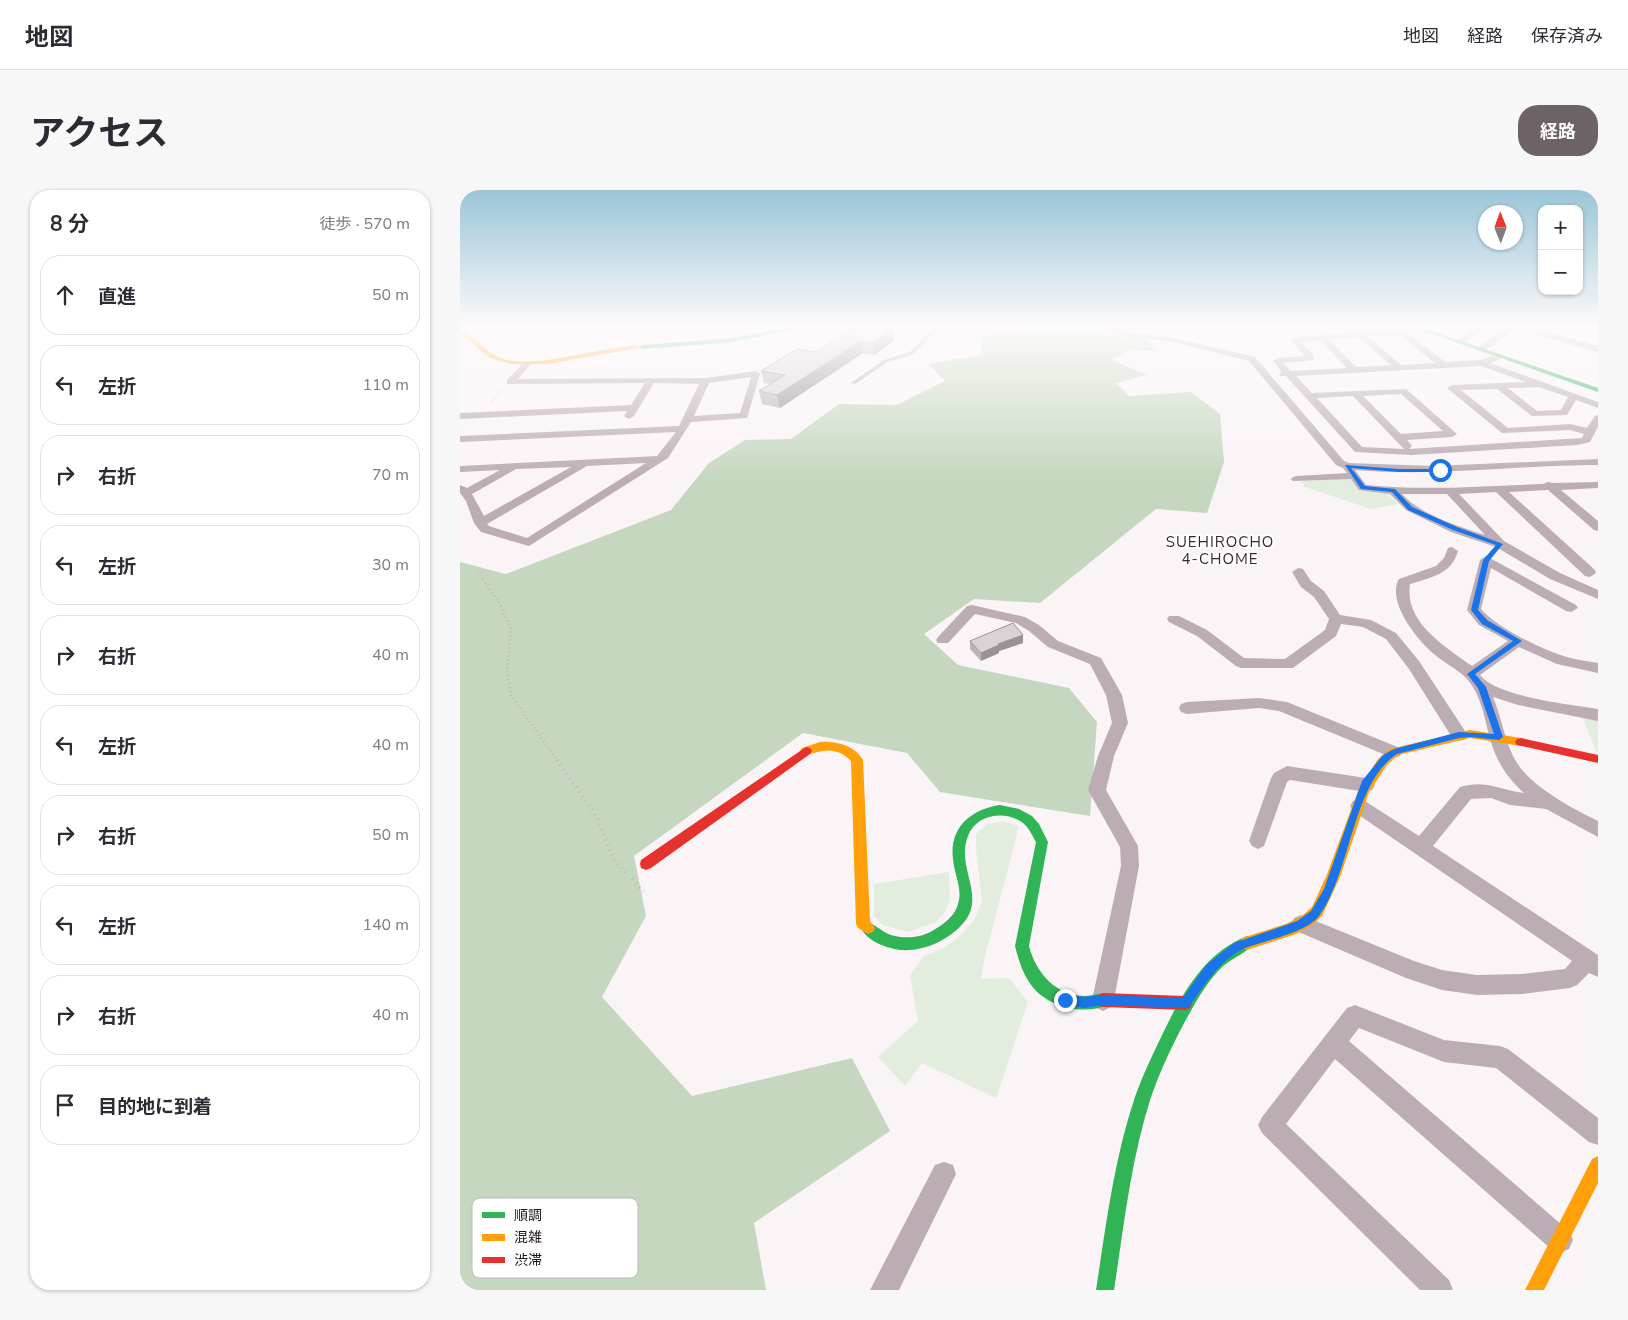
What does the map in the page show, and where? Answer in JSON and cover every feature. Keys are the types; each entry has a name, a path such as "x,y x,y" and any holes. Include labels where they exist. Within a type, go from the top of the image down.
{"street":[{"path":"510,382 514,377"},
{"path":"510,382 705,381 732,377"},
{"path":"460,438 620,432 744,416 755,377"},
{"path":"1266,377 1340,463 1351,471 1363,488 1394,491 1450,491 1598,485"},
{"path":"1293,377 1359,450 1412,452 1578,442 1586,440 1598,418"},
{"path":"1522,377 1598,404"},
{"path":"1561,377 1598,390"},
{"path":"620,432 650,380"},
{"path":"515,467 464,490 480,523 485,529 529,542 664,456 685,424 705,381"},
{"path":"1540,384 1452,388 1506,431 1570,427 1590,432"},
{"path":"1499,386 1535,414 1564,413 1574,396"},
{"path":"1311,396 1403,391 1452,434 1399,438"},
{"path":"1356,394 1412,452"},
{"path":"460,416 634,408"},
{"path":"460,438 479,415"},
{"path":"1501,446 1598,527"},
{"path":"460,469 660,459"},
{"path":"1297,479 1351,471 1399,471 1598,462"},
{"path":"480,523 586,463"},
{"path":"1499,489 1594,573"},
{"path":"1394,491 1410,508 1455,529 1500,544 1555,576 1598,595"},
{"path":"1450,491 1500,544"},
{"path":"1500,544 1486,560 1474,610 1484,622 1518,641 1562,660 1598,668"},
{"path":"1452,551 1451,556 1442,569 1404,582 1402,589 1406,610 1438,649 1471,674 1482,687 1506,760 1514,772 1525,784 1598,830"},
{"path":"1486,560 1571,608"},
{"path":"1298,572 1306,584 1319,594 1336,619 1366,623 1392,636 1414,665 1459,735"},
{"path":"1555,576 1594,573"},
{"path":"943,640 972,609 1020,620 1034,628 1053,644 1096,661 1114,695 1120,723 1106,756 1096,790 1129,846 1130,866 1103,1000"},
{"path":"1174,619 1202,632 1241,663 1288,664 1331,633 1336,619"},
{"path":"1471,674 1518,641"},
{"path":"1482,687 1518,700 1598,715"},
{"path":"1187,708 1259,703 1281,706 1394,752"},
{"path":"1105,1290 1127,1158 1141,1102 1185,1003 1210,969 1238,946 1301,924 1315,914 1328,890 1366,785 1386,757 1394,752 1459,735 1470,734 1499,737 1598,759"},
{"path":"646,864 802,753 824,745 844,748 852,753 857,760 862,924 875,936 892,943 911,944 931,939 948,929 960,915 967,899 958,848 960,837 966,826 974,818 998,810 1011,811 1023,815 1032,822 1039,832 1042,842 1022,946 1025,963 1034,979 1048,992 1065,1000 1084,1003 1103,1000 1185,1003"},
{"path":"1258,841 1280,778 1287,772 1366,785"},
{"path":"1420,848 1466,792 1492,791 1510,798 1552,802"},
{"path":"1301,924 1413,971 1451,981 1477,985 1522,984 1570,978 1593,964 1359,806"},
{"path":"1438,1290 1270,1125 1355,1016 1444,1051 1500,1057 1598,1133"},
{"path":"1334,1043 1560,1240"},
{"path":"1534,1290 1598,1165"},
{"path":"884,1290 944,1174"}],"lane":[{"path":"853,383 862,377"}],"path":[{"path":"479,415 510,382"},
{"path":"477,570 500,605 511,629 507,672 511,695 596,815 613,858 643,892"}],"green space":[{"path":"941,377 1138,377 1116,383 1129,396 1191,392 1220,414 1224,462 1207,513 1156,509 1040,603 974,599 924,634 958,665 1069,688 1097,722 1090,816 940,792 907,753 803,733 634,856 646,916 602,997 692,1096 852,1058 890,1131 754,1223 766,1290 460,1290 460,562 506,574 671,510 709,463 745,440 791,439 839,404 897,405 945,381"},
{"path":"1350,478 1360,489 1386,492 1398,504 1371,509 1305,487 1301,481"},
{"path":"1582,716 1598,718 1598,752 1596,751"},
{"path":"1003,821 1018,826 984,960 981,979 1009,978 1028,1002 996,1098 922,1063 905,1086 878,1057 918,1021 910,975 924,956 944,948 961,935 974,920 982,902 976,834 987,824"},
{"path":"949,872 950,900 945,912 936,922 908,932 883,925 874,916 874,884"}],"building":[{"path":"781,377 804,377 777,395 759,391"},
{"path":"1013,623 1023,635 998,644 981,653 970,641"}],"traffic: fast":[{"path":"1561,377 1598,390"},
{"path":"868,928 886,940 906,943 930,939 954,923 966,902 966,891 958,848 961,837 972,820 980,815 1000,810 1010,811 1028,820 1042,842 1022,946 1025,958 1035,978 1051,993 1072,1002 1087,1003 1103,1000"},
{"path":"1105,1290 1124,1173 1134,1127 1145,1092 1175,1025 1193,991 1217,962 1231,951 1247,943"}],"traffic: slow":[{"path":"1247,943 1291,929 1314,915 1325,897 1349,827 1364,791 1372,775 1382,762 1394,752 1470,734 1521,742"},
{"path":"806,751 813,748 833,746 846,750 857,760 863,924 868,928"},
{"path":"1534,1290 1598,1165"}],"traffic: jam":[{"path":"1521,742 1598,759"},
{"path":"646,864 806,751"},
{"path":"1103,1000 1185,1003"}],"district":[{"name":"SUEHIROCHO 4-CHOME","path":"1220,550"}],"route":[{"path":"1065,1000 1084,1003 1103,1000 1185,1003 1210,969 1238,946 1301,924 1315,914 1328,890 1367,781 1386,757 1394,752 1459,735 1470,734 1499,737 1482,687 1471,674 1518,641 1484,622 1474,610 1486,560 1500,544 1455,529 1410,508 1404,504 1394,491 1363,488 1347,466 1399,471 1440,470"}]}
